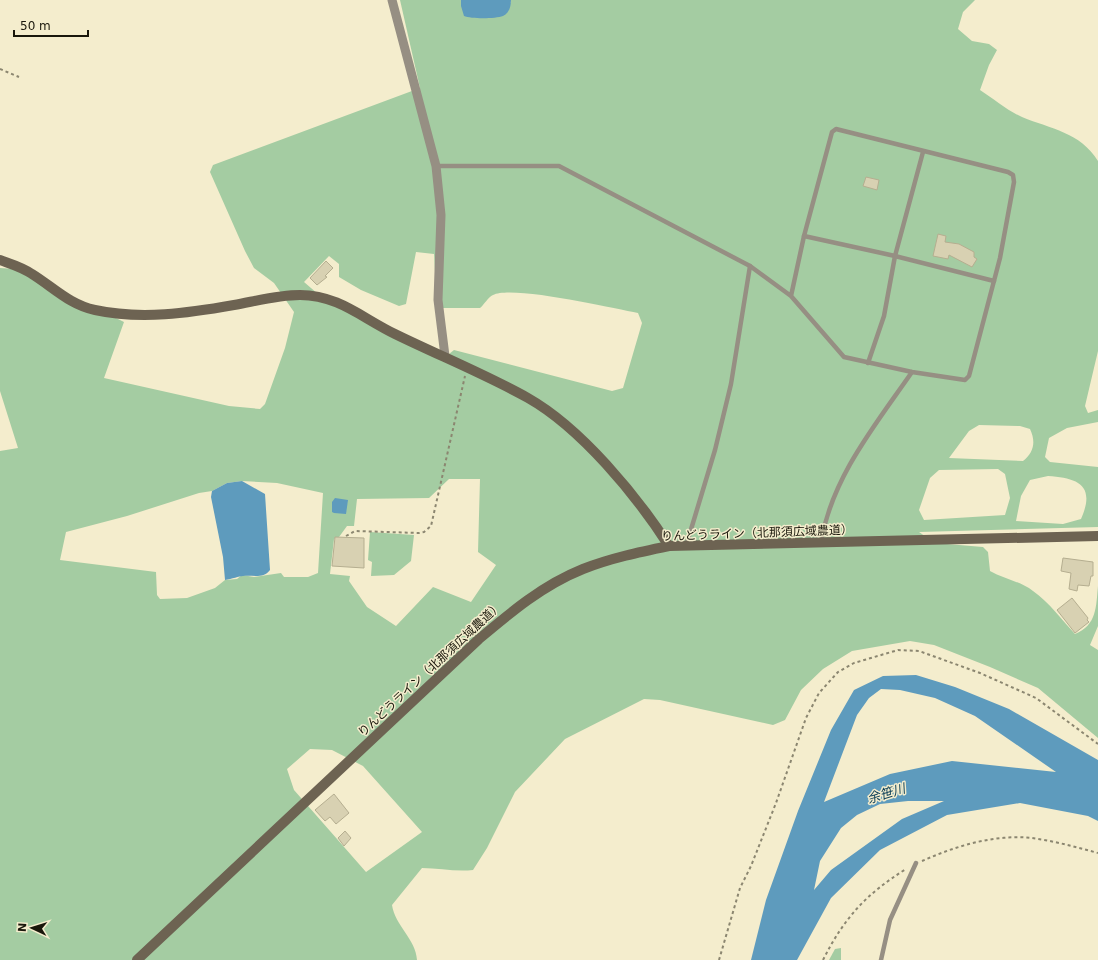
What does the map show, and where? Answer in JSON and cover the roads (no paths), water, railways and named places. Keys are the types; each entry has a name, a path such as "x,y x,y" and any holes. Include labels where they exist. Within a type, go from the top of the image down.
{"street":[{"path":"392,0 436,166 440,215 438,300 445,356"},
{"path":"0,260 30,272 67,300 96,311 129,314 175,314 289,295 326,298 348,308 379,327 445,356 530,399 571,428 648,513 669,546"},
{"name":"りんどうライン（北那須広域農道）","path":"137,960 508,614 537,593 582,569 614,558 669,546 1098,536"}],"lane":[{"path":"436,166 559,166 750,266 791,296 844,357 912,372 965,380 968,376 994,281 1012,190 1013,175 1008,172 923,152 836,129 832,132 804,236 791,296"},
{"path":"868,363 884,316 895,256 923,152"},
{"path":"804,236 895,256 994,281"},
{"path":"686,546 715,450 731,384 750,266"},
{"path":"821,543 824,525 833,500 857,451 912,372"},
{"path":"880,960 890,920 916,863"}],"water":[{"path":"461,0 511,0 511,5 507,14 499,17 472,18 464,16"},
{"path":"242,481 265,494 270,570 261,576 241,576 225,580 223,557 211,497 212,491 227,483"},
{"path":"335,498 348,500 346,514 332,512 332,502"},
{"name":"余笹川","path":"916,675 955,687 1009,709 1098,760 1098,821 1088,816 1020,803 947,815 880,850 831,898 797,960 751,960 766,900 798,811 831,730 854,690 883,676","holes":["881,689 900,690 935,698 975,716 1056,772 952,761 890,774 824,802 857,715 869,698","908,801 944,801 902,819 831,870 814,890 820,861 841,828 857,815 880,804"]}]}
